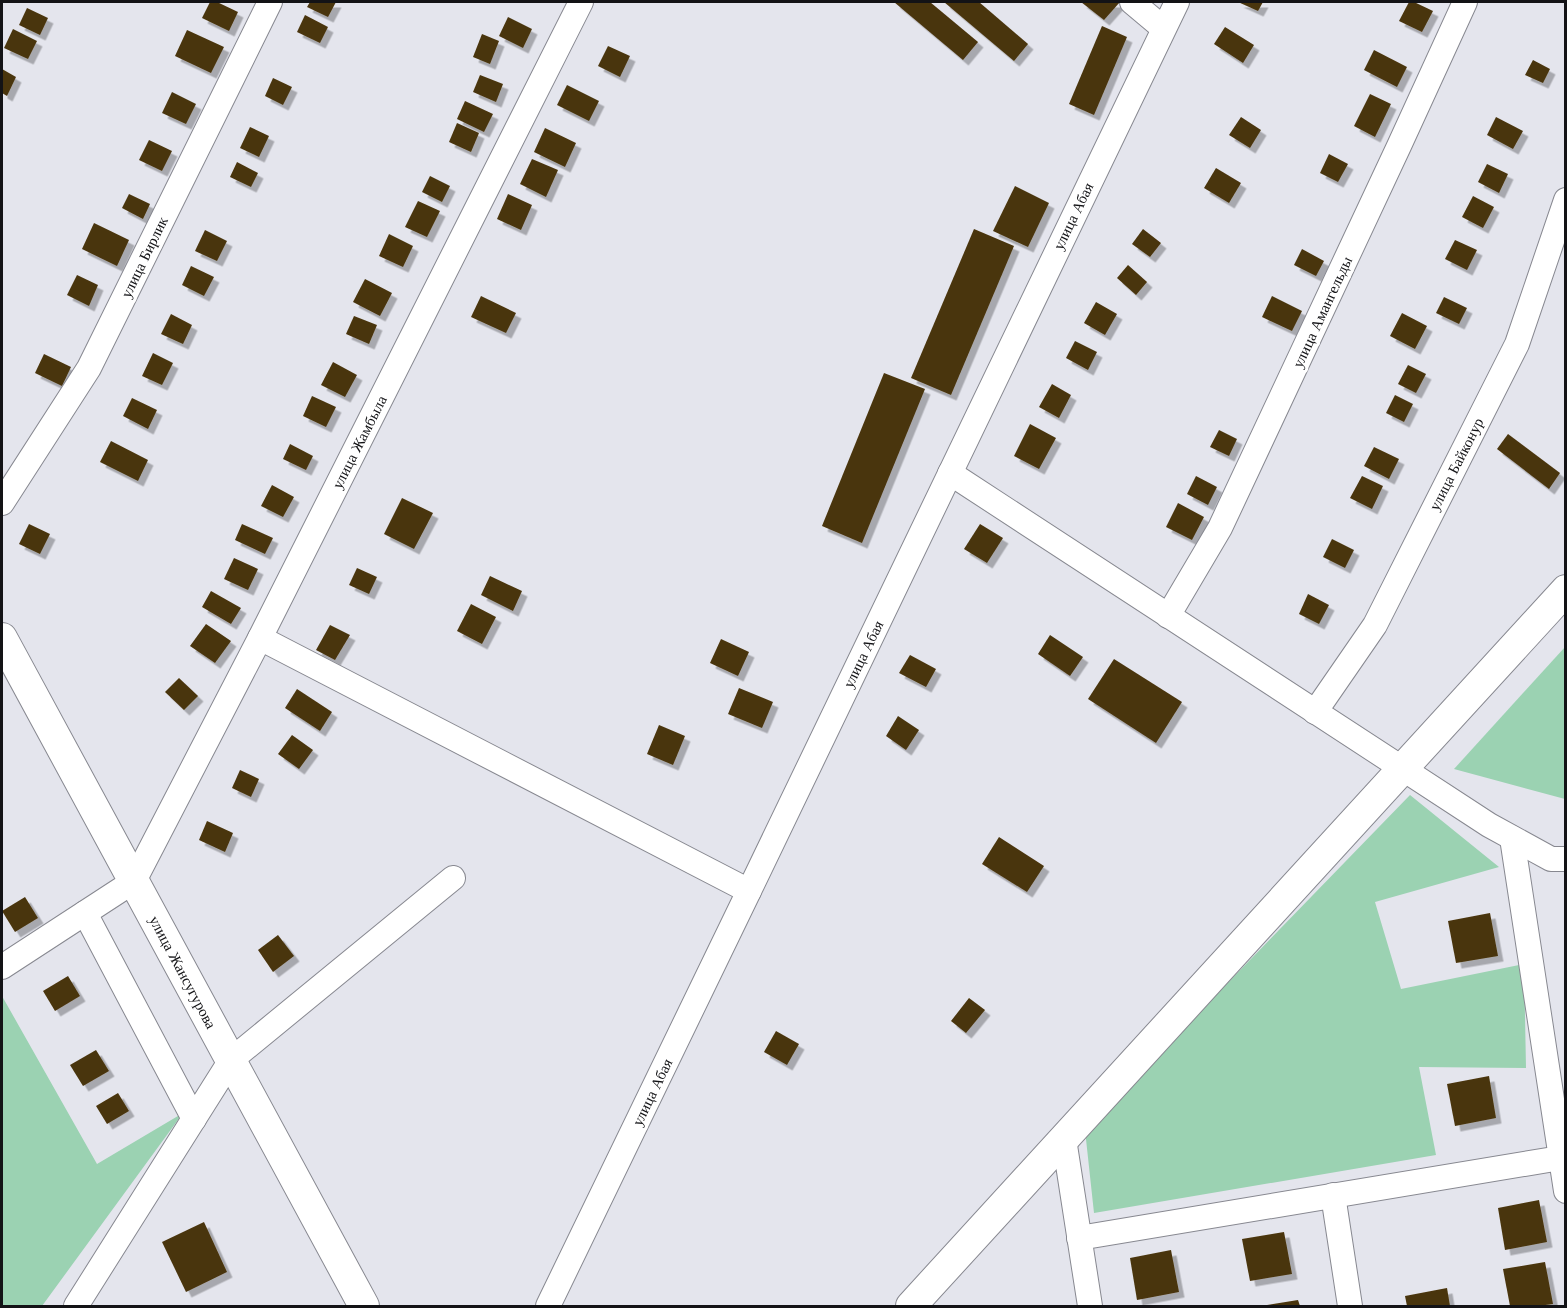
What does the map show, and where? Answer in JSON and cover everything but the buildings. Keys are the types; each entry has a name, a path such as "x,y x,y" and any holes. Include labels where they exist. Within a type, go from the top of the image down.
{"main road":[{"path":"911,1306 1566,590"},
{"name":"улица Жансугурова","path":"2,638 364,1306"}],"street":[{"name":"улица Бирлик","path":"2,503 89,368 270,2"},
{"name":"улица Жамбыла","path":"134,881 260,638 581,2"},
{"path":"1132,2 1163,28"},
{"name":"улица Абая","path":"548,1306 1177,2"},
{"name":"улица Амангельды","path":"1168,616 1220,528 1465,2"},
{"name":"улица Байконур","path":"1314,712 1375,625 1517,344 1566,200"},
{"path":"950,473 1489,825 1551,860 1566,859"},
{"path":"260,638 749,891"},
{"path":"1512,838 1563,1157 1566,1191"},
{"path":"76,1306 231,1060 453,878"},
{"path":"2,967 134,881"},
{"path":"85,913 194,1119"},
{"path":"1064,1139 1090,1306"},
{"path":"1079,1238 1563,1157"},
{"path":"1333,1196 1350,1306"}],"green space":[{"path":"1565,647 1565,799 1454,769"},
{"path":"1410,795 1499,867 1375,902 1401,989 1524,964 1526,1068 1419,1067 1436,1155 1094,1213 1085,1130"},
{"path":"2,996 97,1164 183,1113 42,1306 2,1306"}]}
